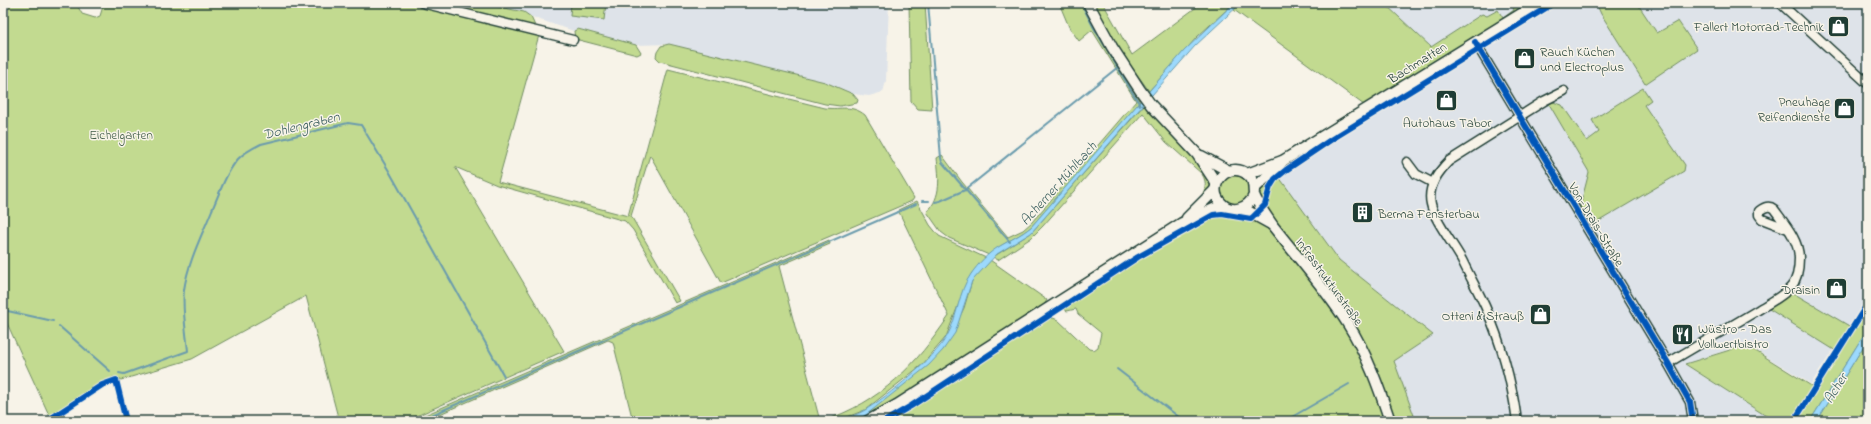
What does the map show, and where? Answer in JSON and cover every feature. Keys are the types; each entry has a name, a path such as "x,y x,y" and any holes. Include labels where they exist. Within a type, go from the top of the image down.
{"street":[{"path":"422,3 573,40"},
{"path":"1088,3 1112,47 1140,90 1151,105 1197,154 1216,187 1219,201 1225,207"},
{"name":"Bachmatten","path":"1284,160 1539,3"},
{"path":"1780,3 1868,84"},
{"name":"Von-Drais-Straße","path":"1475,42 1668,363 1690,402 1693,421"},
{"path":"1517,421 1505,366 1485,306 1460,257 1433,211 1430,193 1433,183 1440,170 1449,161 1544,101 1564,91"},
{"path":"1197,154 1229,171"},
{"path":"1247,174 1284,160"},
{"path":"868,421 897,405 1182,222 1218,208 1242,208 1249,204 1254,191 1284,160"},
{"path":"1407,162 1416,174 1433,183"},
{"path":"1182,222 1216,187 1221,176 1229,171 1238,170 1247,174 1253,181 1254,191 1272,225"},
{"path":"1242,208 1272,225"},
{"name":"Infrastrukturstraße","path":"1272,225 1309,269 1349,325 1364,353 1390,421"},
{"path":"1668,363 1781,295 1791,286 1797,276 1800,258 1788,229"}],"shaded area":[{"path":"479,3 889,3 886,81 883,92 869,96 853,94 825,82 669,44 636,45 578,29 574,31 531,17 524,12"},
{"path":"1384,3 1527,3 1501,18 1431,48"},
{"path":"1558,3 1868,3 1868,296 1811,384 1746,344 1684,364 1774,421 1415,421 1394,360 1433,335 1339,260 1279,177 1330,143"}],"green space":[{"name":"Eichelgarten","path":"3,3 76,3 82,14 95,18 100,16 104,3 479,3 524,12 531,17 539,35 498,182 628,216 668,69 825,108 851,108 860,112 865,115 914,198 912,201 721,283 650,155 631,216 680,301 675,303 633,230 625,221 497,185 455,167 564,351 405,421 339,421 306,296 192,359 121,380 113,377 50,417 6,321 3,321"},
{"path":"571,3 606,3 604,20 570,16"},
{"path":"909,3 925,3 932,110 918,109 911,101"},
{"path":"1059,3 1083,3 1140,102 1031,227 989,255 949,238 941,232 927,212 932,206 937,193 939,180 937,158 942,155 962,182 1008,237 1023,230 1032,222 1136,101 1092,30 1079,41 1069,27"},
{"path":"1094,3 1103,3 1132,55 1202,3 1234,3 1197,37 1149,91 1121,52"},
{"path":"1241,3 1384,3 1431,47 1482,14 1487,16 1498,10 1503,18 1514,10 1511,3 1532,3 1364,105 1234,10"},
{"path":"1596,3 1637,3 1657,33 1678,21 1697,49 1645,84 1601,14"},
{"path":"578,29 636,45 641,53 637,55 575,39 574,31"},
{"path":"669,44 825,82 853,94 858,100 857,103 840,106 825,104 660,61 656,57 657,52 661,46"},
{"path":"1643,88 1651,100 1644,105 1685,165 1684,171 1589,227 1580,207 1589,172 1549,104 1553,102 1562,105 1587,141 1599,132 1592,120"},
{"path":"1144,105 1196,157 1212,180 1211,190 1199,200 1205,187 1205,181 1202,174 1166,142 1143,113 1031,238 998,260 993,257 1031,233"},
{"path":"1377,108 1283,171 1269,185 1266,199 1263,203 1260,194 1264,183 1319,143"},
{"path":"1235,174 1246,178 1250,189 1246,200 1235,204 1224,200 1220,189 1224,178"},
{"path":"1279,177 1339,260 1433,335 1394,361 1416,421 1396,421 1371,360 1349,316 1331,290 1266,209 1273,183"},
{"path":"917,201 930,225 939,236 986,258 972,273 967,282 946,337 923,364 865,410 837,421 823,421 844,413 863,403 895,380 923,351 949,316 898,210"},
{"path":"1217,210 1251,216 1249,221 1253,223 1255,218 1280,239 1337,314 1357,347 1387,421 890,421 1047,320 1053,318 1058,320 1089,349 1094,350 1098,347 1101,333 1078,314 1076,309 1067,311 1064,309 1063,302 1171,233"},
{"path":"829,240 830,244 779,266 820,421 633,421 613,342 608,340 424,421 411,421"},
{"path":"990,260 1047,300 1044,305 894,404 861,421 853,421 866,415 943,350 964,308 972,281"},
{"path":"1793,293 1851,327 1836,351 1769,309"},
{"path":"1868,307 1868,328 1810,421 1796,421"},
{"path":"1048,313 909,405 881,421 873,421"},
{"path":"1868,339 1868,421 1817,421"},
{"path":"1746,345 1813,387 1791,421 1774,421 1685,364"}],"water":[{"path":"1234,3 1241,3 1195,46 1031,233 997,254 972,281 955,333 943,350 929,365 866,415 853,421 837,421 848,418 875,404 910,376 932,355 941,345 951,329 963,289 977,266 996,249 1031,227 1184,51"},
{"name":"Acher","path":"1868,328 1868,339 1817,421 1810,421"}],"waterway":[{"path":"928,3 942,162 1010,242"},
{"path":"1081,3 1094,28 1140,105"},
{"path":"935,202 965,190 1118,67"},
{"name":"Dohlengraben","path":"119,373 124,374 188,351 184,320 184,290 186,280 196,249 221,190 230,170 238,159 246,152 261,144 348,123 361,125 389,171 504,376"},
{"path":"922,201 929,201"},
{"path":"418,421 916,204"},
{"name":"Dohlengraben","path":"3,310 53,321"},
{"name":"Dohlengraben","path":"59,326 110,371"},
{"path":"1117,369 1184,421"},
{"path":"1285,421 1349,384"}],"cycle path":[{"path":"885,421 911,406 1138,257 1213,215 1222,214 1251,219 1265,205 1270,187 1275,179 1286,170 1332,139 1554,3"},
{"path":"1475,42 1668,363 1690,402 1693,421"},
{"path":"1794,421 1868,303"},
{"path":"47,421 102,385 116,380 126,421"}],"place":[{"name":"Fallert Motorrad-Technik","path":"1839,26"},
{"name":"Rauch Küchen und Electroplus","path":"1525,58"},
{"name":"Autohaus Tabor","path":"1447,100"},
{"name":"Pneuhage Reifendienste","path":"1845,108"},
{"name":"Berma Fensterbau","path":"1362,213"},
{"name":"Draisin","path":"1836,289"},
{"name":"Otteni & Strauß","path":"1540,315"},
{"name":"Wüstro - Das Vollwertbistro","path":"1682,335"}],"water label":[{"name":"Acherner Mühlbach","path":"1058,183"}]}
